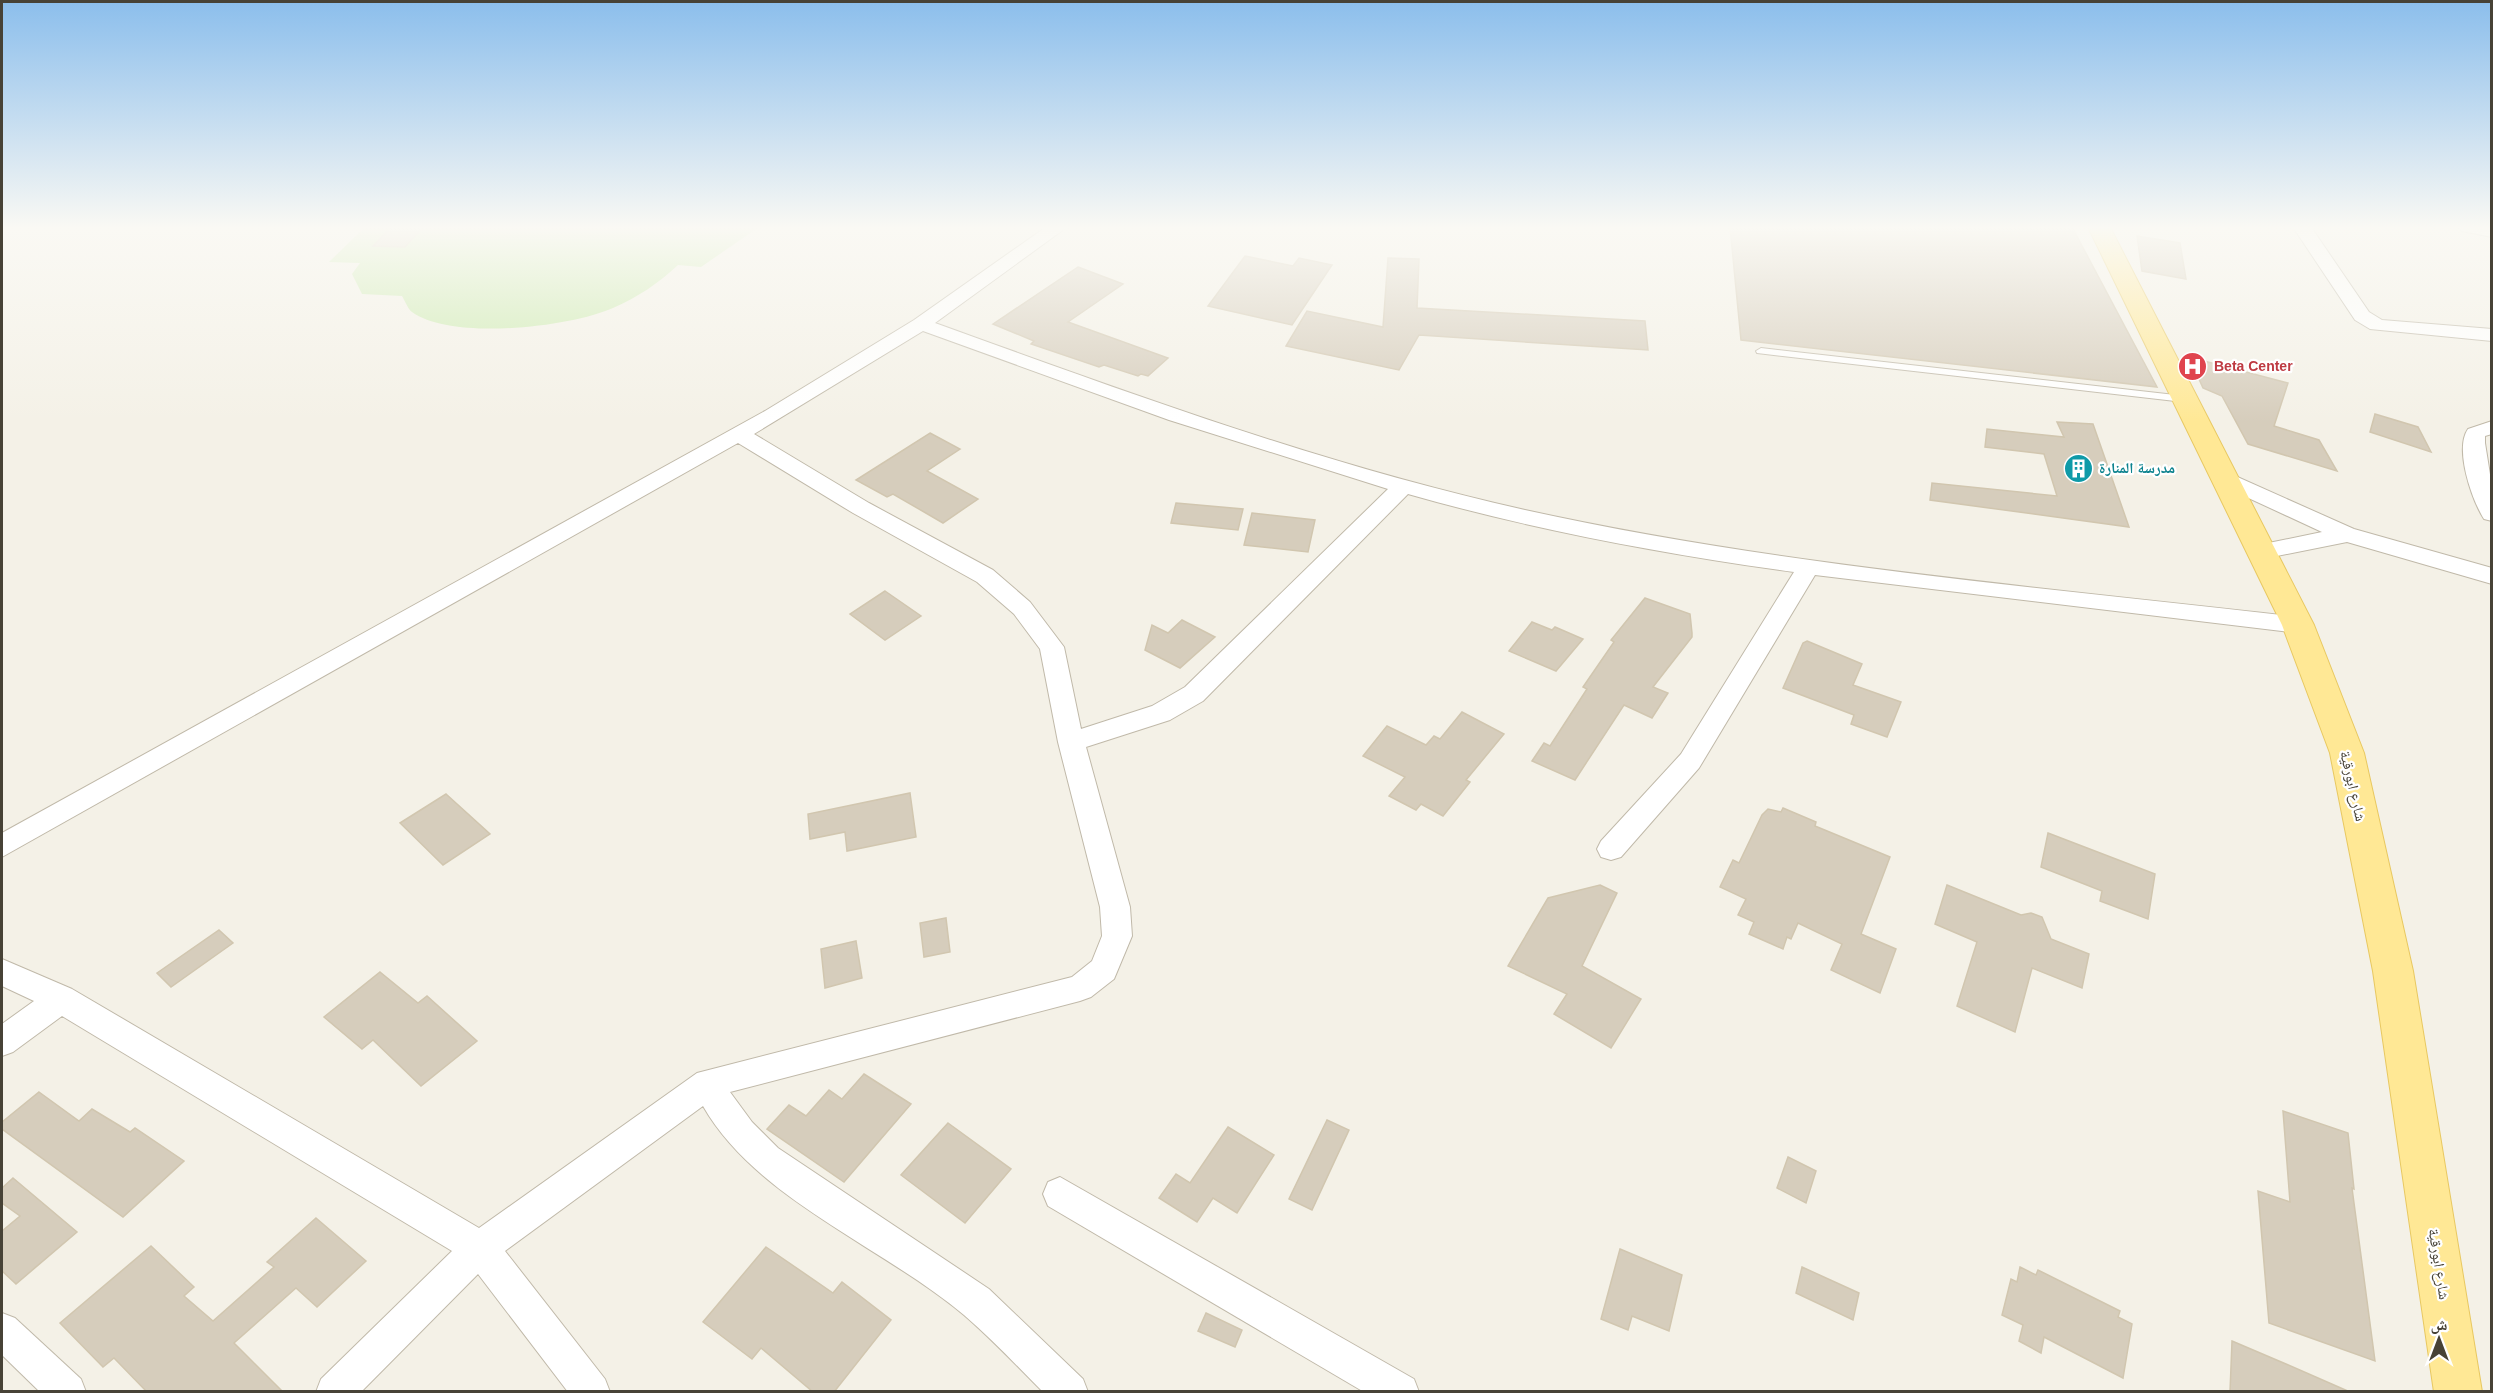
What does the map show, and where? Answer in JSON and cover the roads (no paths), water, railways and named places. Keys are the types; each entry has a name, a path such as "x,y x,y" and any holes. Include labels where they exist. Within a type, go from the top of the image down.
{"main road":[{"name":"شارع ابورقية","path":"2132,292 2298,625 2347,753 2393,971 2458,1392"}],"street":[{"path":"2,846 739,434 921,324 966,292"},
{"path":"2346,292 2362,316 2377,325 2492,335"},
{"path":"921,324 1126,400 1215,427 1317,463 1612,535 1809,566 2298,625"},
{"path":"2492,427 2475,433 2473,453 2485,501 2492,514"},
{"path":"334,1392 480,1248 708,1083 1080,987 1103,970 1117,936 1115,907 1071,742 1052,647 1022,608 985,576 861,508 739,434"},
{"path":"2224,478 2347,535 2440,559 2492,576"},
{"path":"1071,742 1161,713 1194,694 1404,486"},
{"path":"2262,551 2347,535"},
{"path":"1611,849 1690,761 1809,566"},
{"path":"2,972 60,999 480,1248 592,1392"},
{"path":"2,1042 60,999"},
{"path":"708,1083 718,1104 741,1135 766,1159 975,1302 1070,1392"},
{"path":"1060,1194 1401,1392"},
{"path":"2,1331 68,1392"}],"lane":[{"path":"1761,351 2184,399"}],"place":[{"name":"Beta Center","path":"2193,366"},
{"name":"مدرسة المنارة","path":"2078,468"}]}
